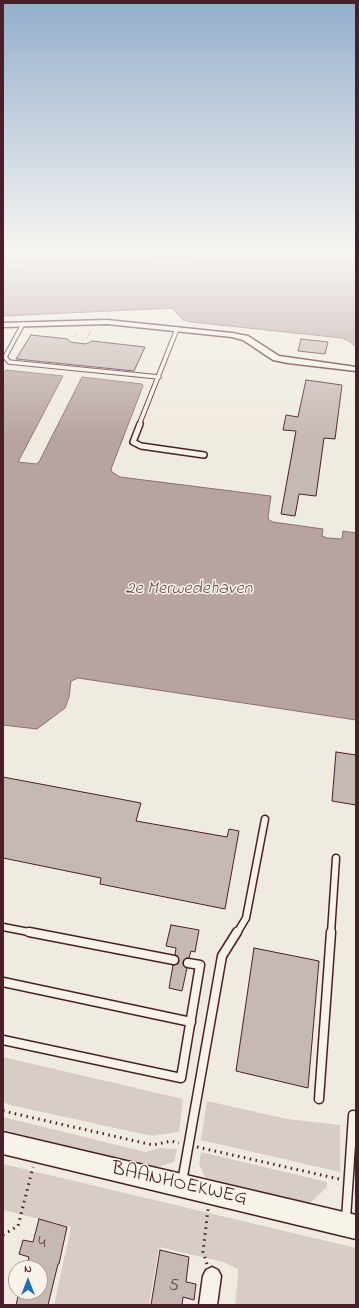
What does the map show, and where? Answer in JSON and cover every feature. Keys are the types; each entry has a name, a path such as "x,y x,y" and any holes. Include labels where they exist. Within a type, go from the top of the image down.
{"street":[{"path":"3,325 107,322 177,329 245,338 276,358 288,361 356,369"},
{"name":"BAANHOEKWEG","path":"3,1143 351,1226"},
{"path":"208,1305 212,1276"}],"lane":[{"path":"23,324 5,357 9,362 159,377"},
{"path":"177,329 133,442 141,446 204,455"},
{"path":"182,1186 222,956 246,918 265,819"},
{"path":"319,1098 336,858"},
{"path":"3,927 174,960"},
{"path":"3,1040 181,1078 200,965 188,963"},
{"path":"3,982 191,1022"},
{"path":"351,1226 353,1115"}],"path":[{"path":"87,338 94,326"},
{"path":"74,337 79,327"},
{"path":"3,1235 18,1226 37,1152"},
{"path":"209,1193 203,1252 212,1276"}],"shaded area":[{"path":"3,1057 183,1099 179,1132 152,1136 10,1105 3,1102"},
{"path":"207,1101 287,1119 340,1125 340,1172 201,1140"},
{"path":"3,1117 146,1152 160,1148 177,1149 174,1162 155,1168 3,1130"},
{"path":"201,1152 327,1182 327,1187 310,1203 206,1179 199,1164"},
{"path":"3,1164 356,1248 356,1305 235,1305 238,1269 223,1262 159,1247 149,1305 54,1305 71,1227 3,1210"}],"water":[{"path":"180,317 356,317 356,347 349,341 342,338 183,320"},
{"name":"2e Merwedehaven","path":"6,370 63,376 18,462 36,464 39,462 82,377 142,384 143,386 111,469 112,472 120,477 271,496 268,517 269,520 273,522 323,529 322,536 327,538 342,539 343,531 356,533 356,720 78,678 71,681 69,697 65,708 37,729 3,725 3,374"}],"building":[{"path":"31,335 68,339 70,342 86,344 92,341 145,347 134,371 16,359"},
{"path":"301,339 328,342 325,354 298,351"},
{"path":"306,380 342,385 335,439 324,438 316,496 299,494 295,516 281,514 296,431 283,430 286,415 298,417"},
{"path":"336,752 356,755 356,805 332,801"},
{"path":"3,777 141,803 136,821 227,837 229,829 239,831 225,909 100,884 101,878 3,858"},
{"path":"171,925 199,930 195,952 191,951 189,958 186,958 183,962 183,965 187,968 182,991 169,988 173,965 178,964 179,961 178,956 175,955 176,948 166,946"},
{"path":"254,948 319,961 308,1088 236,1071"},
{"path":"39,1219 67,1227 48,1305 16,1305 17,1300 48,1300 48,1260 28,1260 29,1257 19,1254 23,1240 33,1242"},
{"path":"160,1250 189,1257 186,1282 196,1284 194,1300 183,1297 182,1305 151,1305"}]}
